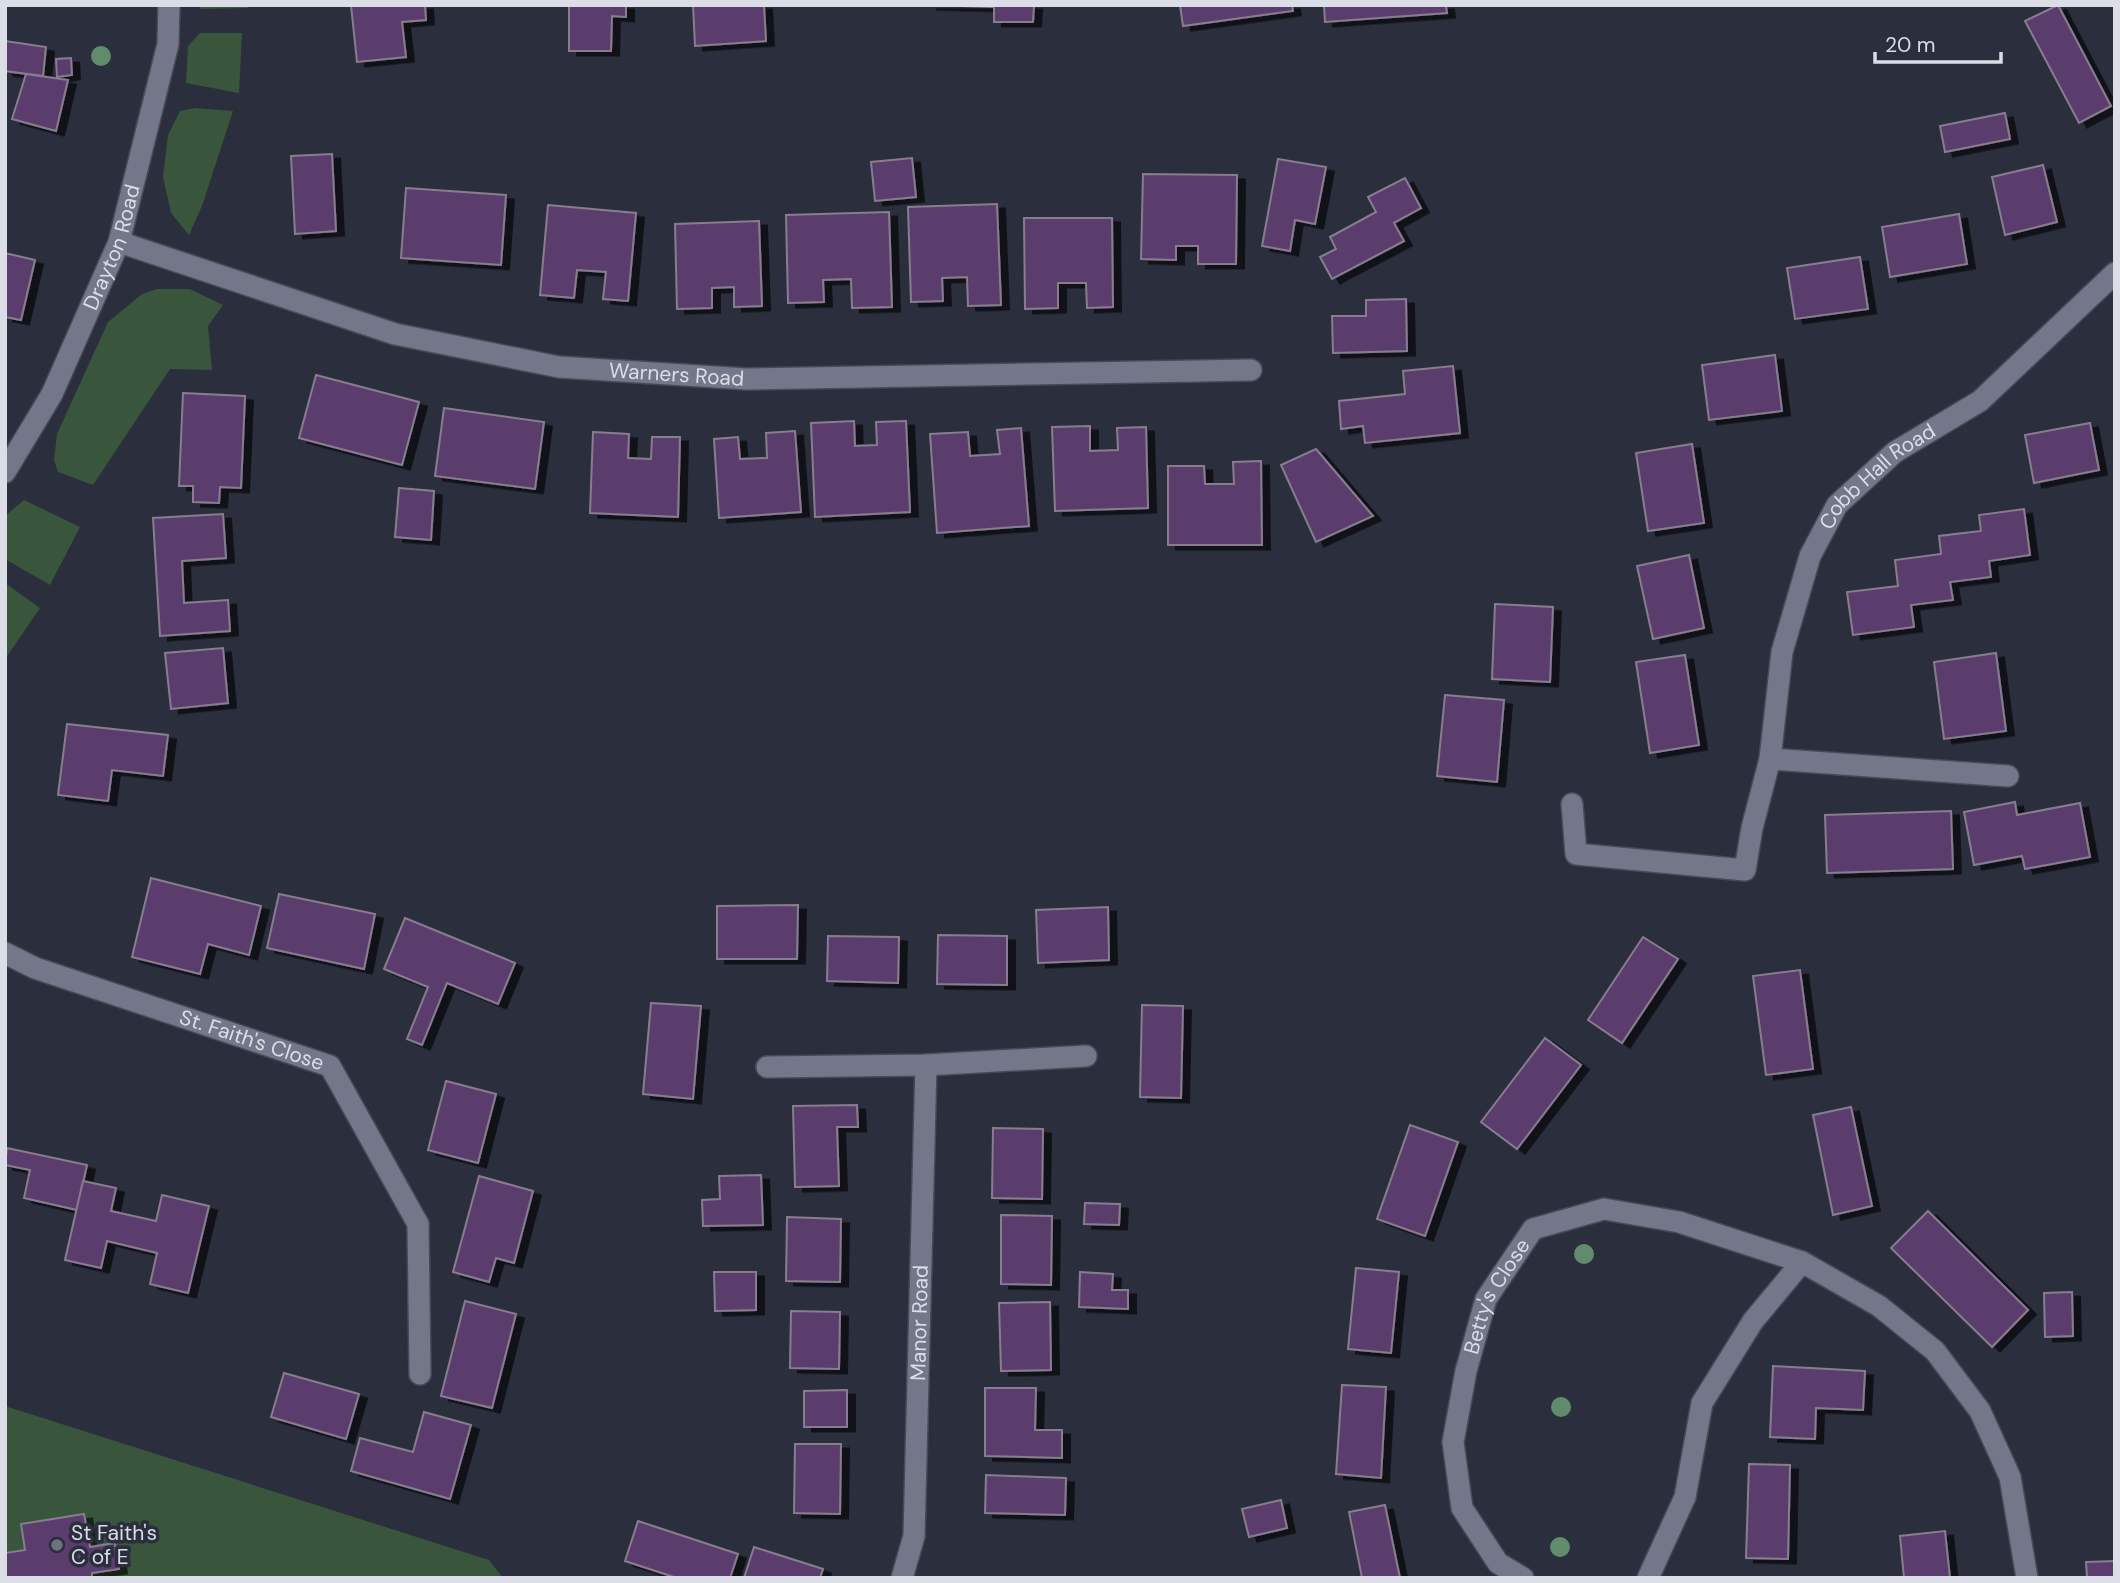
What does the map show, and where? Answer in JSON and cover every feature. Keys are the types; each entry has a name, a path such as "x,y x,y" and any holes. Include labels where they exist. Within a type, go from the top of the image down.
{"street":[{"name":"Drayton Road","path":"5,472 52,394 119,242 148,133 167,44 169,5"},
{"name":"Warners Road","path":"119,242 395,334 559,367 747,379 1251,370"},
{"name":"Cobb Hall Road","path":"1572,804 1576,854 1745,870 1752,828 1770,759 1782,652 1810,556 1837,505 1895,452 1980,401 2115,273"},
{"path":"1770,759 2008,776"},
{"name":"St. Faith's Close","path":"5,953 35,968 330,1066 418,1224 420,1374"},
{"path":"768,1066 926,1065 1086,1056"},
{"name":"Manor Road","path":"902,1578 914,1536 926,1065"},
{"name":"Betty's Close","path":"1523,1578 1498,1563 1462,1508 1453,1442 1466,1371 1486,1299 1533,1229 1604,1209 1679,1222 1802,1262 1879,1306 1935,1351 1980,1411 2010,1477 2027,1578"},
{"path":"1648,1578 1685,1497 1702,1403 1753,1321 1802,1262"}],"green space":[{"path":"198,5 249,5 248,8 201,9"},
{"path":"200,33 242,33 239,93 186,83 188,46"},
{"path":"195,108 233,111 202,206 189,235 171,213 163,177 168,135 180,111"},
{"path":"157,289 190,289 223,305 208,326 212,370 170,369 93,485 58,472 54,460 57,434 108,322 142,294"},
{"path":"24,500 80,527 50,585 5,559 5,516"},
{"path":"5,583 40,608 5,659"},
{"path":"5,1406 489,1560 503,1578 5,1578"}],"building":[{"path":"351,5 425,5 426,20 402,22 406,57 357,62"},
{"path":"569,5 626,5 626,17 612,16 611,51 569,51"},
{"path":"693,5 764,5 766,41 695,46"},
{"path":"928,5 1034,5 1033,22 994,22 994,7"},
{"path":"1180,5 1292,5 1293,11 1183,26"},
{"path":"1324,5 1446,5 1447,13 1325,22"},
{"path":"2058,5 2111,106 2079,123 2025,21"},
{"path":"5,41 46,47 43,76 5,71"},
{"path":"71,58 72,75 57,77 56,59"},
{"path":"26,74 68,80 56,131 12,119"},
{"path":"2005,113 2010,139 1945,152 1940,126"},
{"path":"332,154 336,231 295,234 291,156"},
{"path":"912,158 916,197 875,201 871,162"},
{"path":"1278,159 1326,167 1315,224 1295,220 1290,251 1262,246"},
{"path":"2043,165 2057,222 2005,235 1992,177"},
{"path":"1143,174 1237,175 1236,264 1198,264 1198,246 1176,246 1176,260 1141,259"},
{"path":"1405,178 1421,208 1394,223 1404,241 1332,279 1320,257 1336,249 1330,237 1376,212 1368,197"},
{"path":"406,188 506,195 501,265 401,258"},
{"path":"997,204 1001,305 968,306 967,277 942,278 943,301 911,302 908,207"},
{"path":"548,205 636,213 628,301 603,299 606,272 577,270 574,298 540,295"},
{"path":"889,212 892,307 852,308 851,279 823,280 824,302 788,303 786,215"},
{"path":"1959,214 1967,264 1890,277 1882,227"},
{"path":"1024,218 1112,218 1113,307 1087,308 1086,283 1058,283 1058,308 1025,309"},
{"path":"759,221 762,306 734,307 734,287 712,288 712,308 677,309 675,224"},
{"path":"5,253 35,260 21,320 5,317"},
{"path":"1860,257 1868,309 1795,319 1787,268"},
{"path":"1406,299 1407,351 1333,353 1332,316 1366,316 1366,300"},
{"path":"1775,355 1782,411 1709,420 1702,365"},
{"path":"1453,366 1460,433 1365,443 1363,426 1341,429 1339,401 1405,394 1403,371"},
{"path":"316,375 419,402 402,465 299,438"},
{"path":"183,393 245,396 241,488 220,487 219,503 193,502 193,486 179,486"},
{"path":"444,408 544,422 535,489 435,476"},
{"path":"854,421 855,446 877,445 876,422 906,421 910,512 815,517 811,423"},
{"path":"2090,423 2099,470 2034,483 2025,435"},
{"path":"1090,426 1090,451 1118,450 1117,428 1146,427 1148,508 1055,511 1052,427"},
{"path":"1021,428 1029,526 937,533 930,434 968,432 970,456 1000,454 997,430"},
{"path":"795,431 801,512 719,518 714,439 738,437 740,459 767,458 766,433"},
{"path":"593,432 629,434 628,458 651,459 652,437 680,437 678,517 590,513"},
{"path":"1692,444 1704,523 1648,531 1636,453"},
{"path":"1316,449 1373,516 1316,542 1281,465"},
{"path":"1261,461 1262,545 1168,545 1168,466 1204,466 1205,484 1234,484 1233,462"},
{"path":"399,488 434,491 431,540 395,537"},
{"path":"2024,509 2030,555 1989,561 1991,577 1950,582 1953,600 1911,605 1914,627 1853,635 1847,592 1898,586 1895,560 1941,554 1939,536 1981,531 1979,515"},
{"path":"223,514 226,558 182,561 184,603 228,600 230,631 160,636 153,518"},
{"path":"1689,555 1704,628 1653,639 1637,566"},
{"path":"1495,604 1553,607 1550,682 1492,679"},
{"path":"223,648 228,703 171,709 165,653"},
{"path":"1996,653 2006,731 1944,739 1934,662"},
{"path":"1685,655 1699,745 1650,753 1636,662"},
{"path":"1445,695 1504,700 1497,782 1437,776"},
{"path":"67,724 168,735 163,776 112,770 108,801 58,795"},
{"path":"2015,802 2017,815 2080,803 2090,857 2025,869 2022,856 1974,865 1964,812"},
{"path":"1951,811 1953,869 1827,873 1825,815"},
{"path":"151,878 261,906 249,955 208,944 200,974 132,957"},
{"path":"279,894 375,914 364,969 267,948"},
{"path":"798,905 797,959 717,959 717,906"},
{"path":"1108,907 1109,960 1038,963 1036,910"},
{"path":"405,918 515,963 498,1004 447,983 422,1045 407,1039 428,987 384,969"},
{"path":"938,935 1007,936 1007,985 937,984"},
{"path":"828,936 899,937 898,983 827,981"},
{"path":"1643,937 1678,959 1622,1043 1588,1020"},
{"path":"1800,970 1813,1069 1766,1075 1753,976"},
{"path":"651,1003 701,1006 693,1099 643,1094"},
{"path":"1142,1005 1183,1006 1181,1098 1140,1097"},
{"path":"1545,1038 1581,1065 1517,1149 1481,1122"},
{"path":"446,1081 496,1094 478,1163 428,1150"},
{"path":"857,1105 858,1127 837,1127 839,1186 795,1187 793,1106"},
{"path":"1851,1107 1872,1206 1833,1215 1813,1115"},
{"path":"1410,1125 1458,1142 1425,1236 1377,1219"},
{"path":"993,1128 1043,1129 1042,1199 992,1198"},
{"path":"7,1148 87,1165 77,1210 24,1198 30,1170 5,1165"},
{"path":"761,1175 763,1225 703,1226 702,1200 720,1199 719,1176"},
{"path":"479,1176 533,1191 514,1263 496,1258 489,1282 453,1272"},
{"path":"83,1181 116,1188 111,1211 156,1221 162,1195 209,1206 188,1293 150,1284 157,1253 107,1241 101,1268 65,1260"},
{"path":"1085,1203 1120,1204 1119,1225 1084,1224"},
{"path":"1928,1211 2028,1310 1992,1347 1891,1248"},
{"path":"1001,1215 1052,1216 1051,1285 1001,1284"},
{"path":"787,1217 841,1219 840,1282 786,1281"},
{"path":"1356,1268 1399,1272 1391,1353 1348,1349"},
{"path":"714,1272 756,1272 756,1310 715,1311"},
{"path":"1080,1272 1113,1274 1112,1290 1128,1290 1128,1309 1079,1307"},
{"path":"2072,1292 2073,1336 2045,1337 2044,1293"},
{"path":"465,1301 516,1314 492,1408 441,1396"},
{"path":"1050,1302 1051,1370 1001,1371 999,1303"},
{"path":"791,1311 840,1312 839,1369 790,1368"},
{"path":"1773,1366 1865,1371 1863,1410 1816,1408 1815,1439 1770,1437"},
{"path":"284,1373 359,1394 346,1439 271,1417"},
{"path":"1342,1385 1386,1387 1381,1478 1336,1474"},
{"path":"985,1388 1036,1388 1035,1430 1062,1430 1062,1458 985,1456"},
{"path":"847,1390 847,1427 804,1427 804,1391"},
{"path":"424,1412 471,1425 450,1499 351,1471 360,1438 413,1452"},
{"path":"795,1444 841,1444 840,1514 794,1513"},
{"path":"1749,1464 1790,1465 1788,1559 1746,1558"},
{"path":"986,1475 1066,1478 1065,1515 985,1513"},
{"path":"1281,1500 1287,1528 1249,1537 1242,1509"},
{"path":"1385,1505 1400,1578 1362,1578 1349,1512"},
{"name":"St Faith's C of E","path":"84,1514 90,1547 115,1543 119,1569 92,1573 92,1578 5,1578 5,1553 25,1550 21,1524"},
{"path":"638,1521 738,1554 730,1578 677,1578 625,1561"},
{"path":"1945,1531 1950,1578 1904,1578 1900,1536"},
{"path":"754,1547 823,1569 820,1578 744,1578"},
{"path":"2115,1561 2115,1578 2087,1578 2086,1562"}],"place":[{"name":"St Faith's C of E","path":"57,1545"}]}
